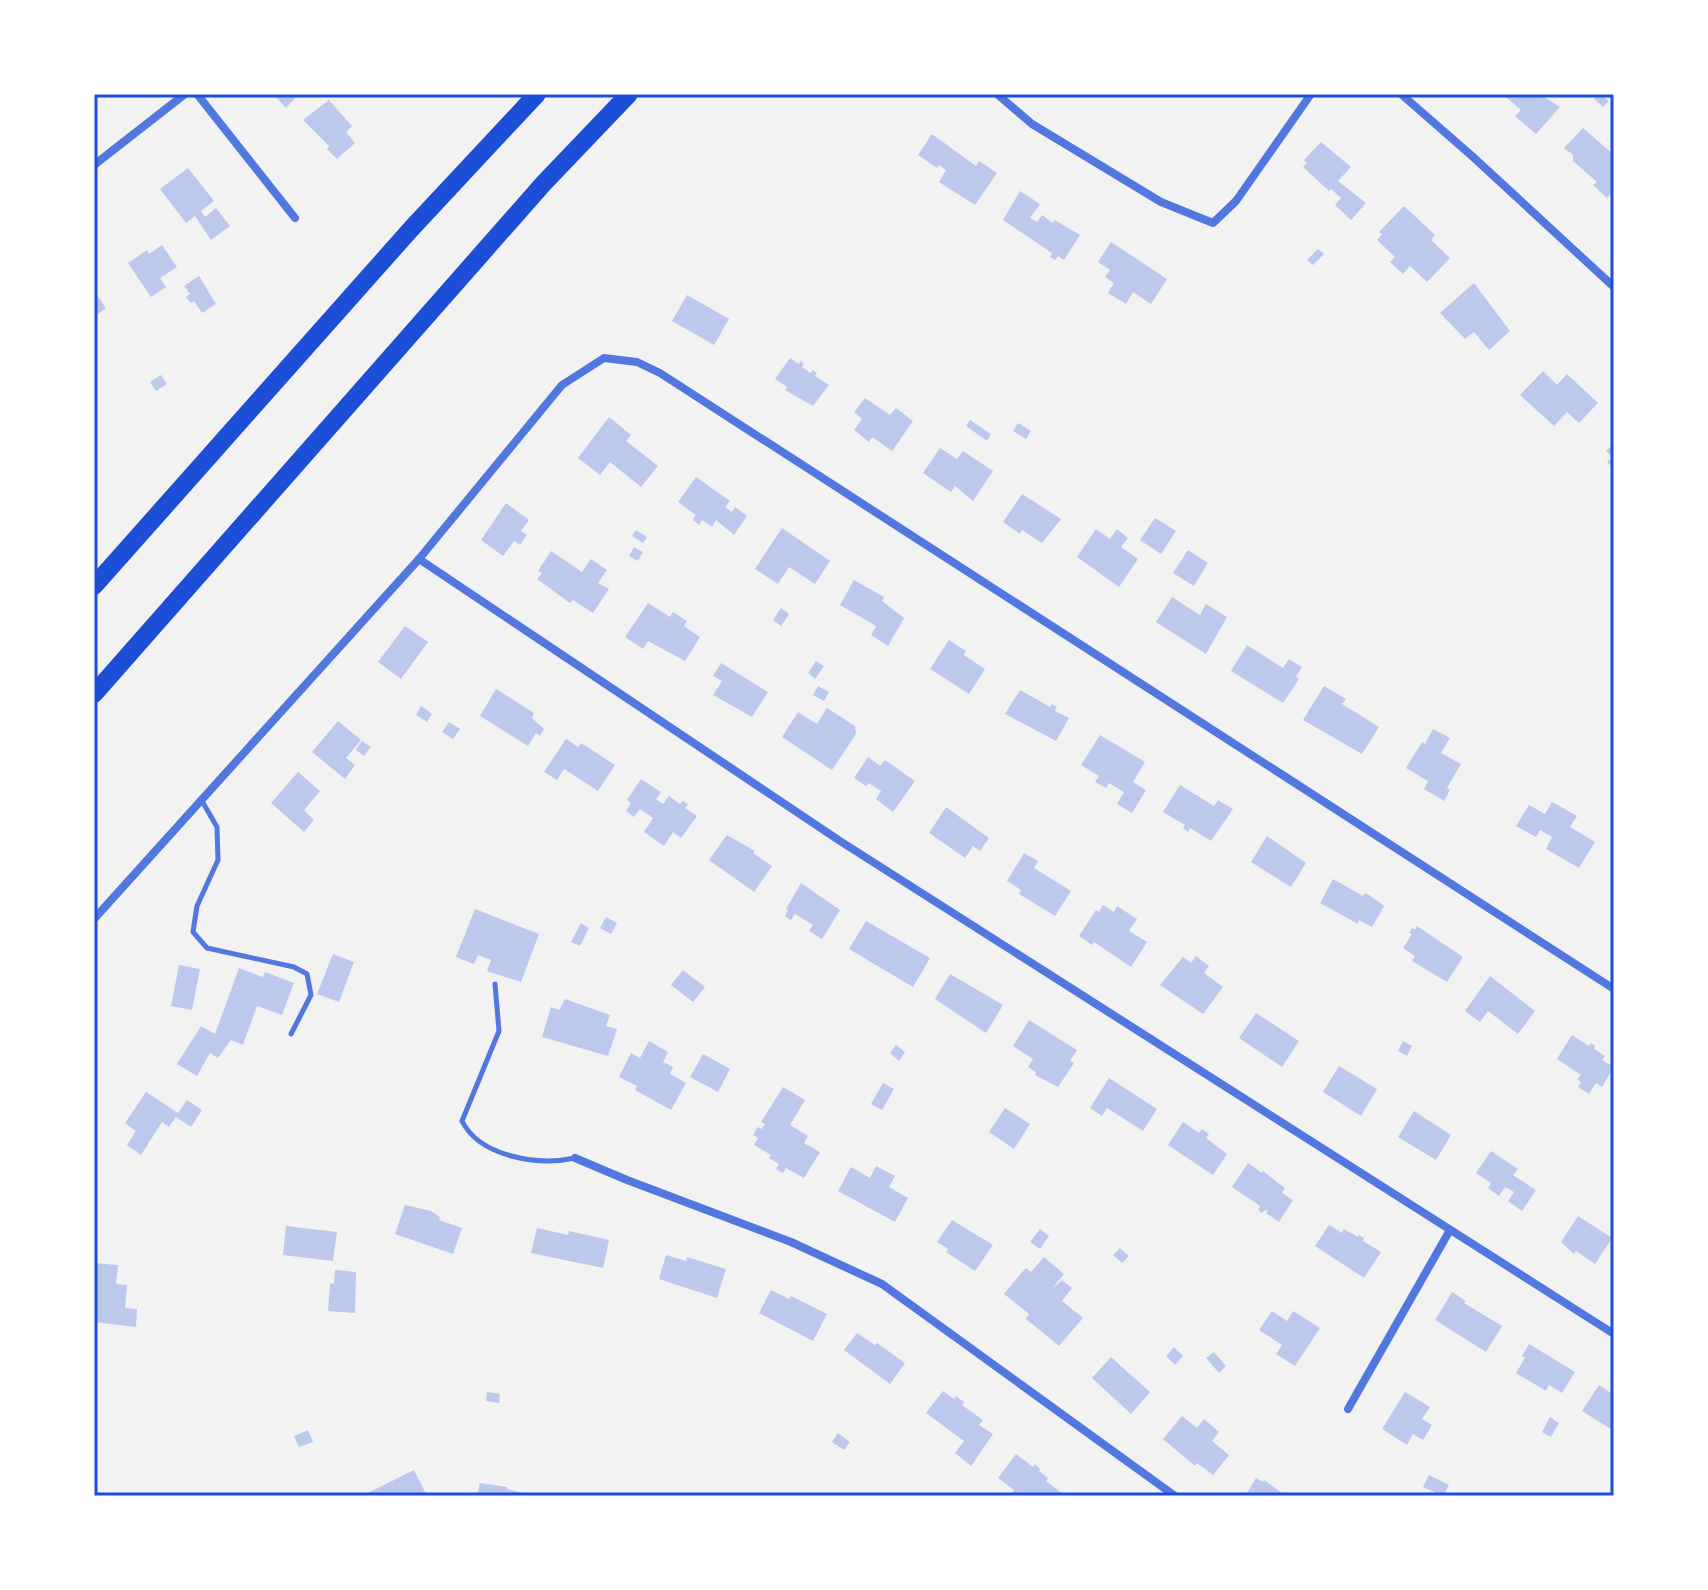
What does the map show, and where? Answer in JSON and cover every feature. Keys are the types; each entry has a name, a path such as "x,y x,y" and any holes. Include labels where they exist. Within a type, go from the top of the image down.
{"highway":[{"path":"94,586 411,229 537,94"},
{"path":"94,694 543,184 629,94"}],"street":[{"path":"94,165 185,94"},
{"path":"197,94 295,218"},
{"path":"996,95 1032,124 1161,202 1213,223 1236,201 1311,94"},
{"path":"1401,94 1614,287"},
{"path":"94,919 419,559 562,385 604,358 637,362 660,373 1614,989"},
{"path":"419,559 840,841 1614,1334"},
{"path":"575,1158 791,1242 882,1284 1175,1496"},
{"path":"1348,1409 1450,1230"}],"lane":[{"path":"202,801 217,827 218,860 197,906 193,932 207,948 294,967 307,974 311,995 291,1034"},
{"path":"495,984 499,1031 462,1121 469,1135 499,1152 553,1163 575,1158"}],"building":[{"path":"273,94 299,94 286,108"},
{"path":"1509,94 1540,94 1560,107 1536,134 1515,116 1521,110 1506,97"},
{"path":"1599,94 1609,101 1603,107 1594,99"},
{"path":"329,100 352,126 346,132 355,143 337,159 327,149 329,146 303,120"},
{"path":"1583,128 1614,155 1614,190 1607,198 1593,185 1597,182 1573,161 1573,155 1564,148"},
{"path":"932,134 976,166 979,161 997,173 975,205 939,182 946,170 939,165 937,168 918,155"},
{"path":"1321,142 1351,167 1338,181 1366,203 1351,220 1335,205 1341,198 1303,167 1307,163 1304,160"},
{"path":"188,168 214,201 201,211 205,217 216,208 230,226 211,240 195,216 186,223 160,189"},
{"path":"1020,191 1040,204 1030,218 1037,222 1042,215 1080,235 1064,260 1058,256 1055,260 1050,257 1052,253 1003,220"},
{"path":"1404,206 1435,235 1431,240 1450,258 1427,282 1410,266 1403,274 1390,262 1395,257 1377,240 1382,234 1379,232"},
{"path":"1111,242 1167,279 1151,304 1133,292 1126,304 1108,293 1114,283 1105,277 1110,270 1098,262"},
{"path":"162,245 177,267 160,278 166,287 151,297 128,263 147,250 149,254"},
{"path":"1318,249 1324,254 1313,265 1307,260"},
{"path":"199,276 216,304 202,313 194,301 191,303 186,297 190,294 184,286"},
{"path":"1474,283 1510,331 1489,350 1474,332 1465,339 1440,313"},
{"path":"94,291 106,308 94,317"},
{"path":"687,295 729,319 714,345 672,321"},
{"path":"790,358 804,364 802,367 810,373 813,370 817,373 815,376 829,385 813,406 785,390 787,387 775,379"},
{"path":"1543,371 1557,385 1567,374 1598,403 1579,423 1567,412 1554,426 1520,395"},
{"path":"161,375 167,384 156,391 150,382"},
{"path":"865,398 890,415 896,408 913,421 892,451 872,437 869,442 854,430 862,419 854,412"},
{"path":"609,417 631,435 626,441 658,466 641,487 610,462 600,475 578,458"},
{"path":"970,420 991,434 987,441 966,426"},
{"path":"1018,423 1031,431 1026,439 1013,431"},
{"path":"1614,443 1614,469 1607,462 1612,457 1606,451"},
{"path":"940,448 957,459 963,451 993,471 973,501 955,486 951,492 923,473"},
{"path":"696,477 730,501 725,507 732,512 735,507 747,516 734,535 716,520 712,527 702,520 699,525 693,520 696,515 678,502"},
{"path":"1022,494 1061,519 1042,543 1022,530 1020,534 1003,522"},
{"path":"506,503 529,520 521,531 527,535 520,545 514,541 503,556 481,540"},
{"path":"1155,518 1176,531 1161,554 1140,540"},
{"path":"782,528 830,561 815,584 789,567 778,584 755,569"},
{"path":"1096,529 1110,539 1117,529 1128,538 1121,547 1138,559 1119,587 1077,557"},
{"path":"636,530 647,537 643,543 632,536"},
{"path":"634,547 643,552 638,561 629,556"},
{"path":"1188,550 1208,563 1194,586 1173,573"},
{"path":"551,551 582,572 591,559 607,570 598,583 609,589 593,613 573,600 570,603 537,579 542,573 538,571"},
{"path":"854,580 884,597 882,601 904,618 888,646 871,635 876,626 840,605"},
{"path":"1172,597 1200,615 1206,604 1227,617 1206,654 1156,622"},
{"path":"648,603 670,617 673,612 687,621 684,626 700,637 685,661 648,641 643,649 625,637"},
{"path":"781,608 789,614 781,626 773,620"},
{"path":"405,626 428,642 401,679 378,662"},
{"path":"949,640 985,669 969,694 930,669"},
{"path":"1247,645 1283,668 1289,659 1302,667 1296,677 1299,679 1283,703 1231,671"},
{"path":"816,661 824,666 815,679 808,673"},
{"path":"721,663 768,692 752,717 713,695 722,681 713,676"},
{"path":"818,686 829,692 824,701 813,695"},
{"path":"1324,686 1346,699 1342,704 1379,727 1362,754 1303,720"},
{"path":"496,689 534,713 532,718 544,729 540,736 536,733 528,746 480,716"},
{"path":"1020,690 1050,707 1052,704 1057,707 1055,711 1069,718 1056,741 1005,714"},
{"path":"421,706 432,714 427,722 416,715"},
{"path":"827,708 855,726 856,734 832,770 782,737 798,712 817,724"},
{"path":"338,721 361,740 346,758 355,765 345,779 312,752"},
{"path":"449,722 460,729 453,739 442,732"},
{"path":"1433,729 1450,738 1441,753 1461,764 1447,788 1450,790 1444,801 1424,789 1428,781 1406,768"},
{"path":"1100,735 1145,762 1133,782 1146,790 1132,813 1117,804 1124,792 1109,783 1106,788 1095,782 1099,776 1081,765"},
{"path":"566,739 578,747 581,743 615,765 598,791 564,769 557,780 544,772"},
{"path":"362,741 371,747 364,756 356,750"},
{"path":"868,757 880,766 885,760 915,781 893,812 876,799 881,791 854,778"},
{"path":"298,772 320,791 304,810 314,820 304,832 271,803"},
{"path":"641,779 661,792 656,799 663,804 669,796 680,804 683,801 688,804 685,808 697,816 681,838 673,832 664,846 644,832 653,818 640,809 634,817 626,811 631,803 627,800"},
{"path":"1180,785 1214,806 1218,800 1233,809 1211,841 1190,828 1188,832 1183,828 1185,825 1163,812"},
{"path":"1552,802 1577,816 1570,827 1595,842 1579,868 1546,849 1552,837 1540,830 1536,837 1516,826 1529,805 1545,814"},
{"path":"946,807 989,838 980,851 973,846 965,858 929,833"},
{"path":"727,835 755,851 753,853 772,866 754,892 709,860"},
{"path":"1267,836 1306,863 1291,887 1251,862"},
{"path":"1024,853 1038,861 1034,868 1071,891 1055,916 1019,894 1021,890 1007,881"},
{"path":"1333,879 1363,896 1365,893 1384,906 1372,927 1359,920 1358,924 1320,903"},
{"path":"801,883 840,910 822,939 809,931 813,925 795,914 791,920 785,916"},
{"path":"1103,905 1114,912 1117,906 1137,919 1129,931 1147,942 1131,967 1094,942 1092,945 1079,936 1096,910 1099,912"},
{"path":"475,909 539,934 521,982 487,971 491,960 478,955 474,964 456,957"},
{"path":"606,917 617,923 611,934 600,928"},
{"path":"866,921 930,958 913,987 849,949"},
{"path":"581,923 589,928 580,946 571,942"},
{"path":"1417,926 1463,957 1447,982 1412,961 1415,956 1403,948 1412,934 1409,933 1412,928 1415,930"},
{"path":"333,954 354,962 339,1002 317,994"},
{"path":"1196,956 1209,966 1204,973 1223,987 1203,1014 1160,985 1183,957 1191,963"},
{"path":"179,965 200,969 192,1010 171,1006"},
{"path":"239,968 263,977 265,972 294,983 282,1015 257,1006 243,1045 231,1040 218,1058 210,1053 197,1076 177,1064 201,1026 215,1034"},
{"path":"683,970 705,987 693,1002 671,985"},
{"path":"950,974 1003,1005 986,1033 935,999"},
{"path":"1490,976 1535,1011 1518,1034 1488,1011 1480,1022 1465,1011"},
{"path":"565,999 610,1015 606,1026 617,1029 608,1056 542,1037 551,1007 559,1010"},
{"path":"1256,1013 1299,1041 1282,1067 1239,1038"},
{"path":"1029,1020 1077,1050 1070,1061 1074,1063 1058,1087 1035,1075 1036,1072 1028,1067 1033,1059 1013,1046"},
{"path":"1572,1035 1589,1046 1591,1043 1595,1046 1594,1049 1605,1056 1602,1060 1614,1067 1602,1087 1596,1083 1589,1094 1578,1087 1581,1082 1577,1079 1581,1075 1557,1059"},
{"path":"649,1041 668,1052 663,1062 673,1067 670,1074 686,1083 671,1110 635,1090 637,1086 619,1077 631,1053 640,1058"},
{"path":"1403,1041 1412,1046 1407,1056 1398,1051"},
{"path":"896,1045 905,1052 899,1061 890,1053"},
{"path":"703,1054 730,1069 718,1092 690,1077"},
{"path":"1339,1066 1377,1089 1361,1116 1323,1092"},
{"path":"1109,1078 1157,1109 1143,1131 1107,1108 1102,1116 1090,1108"},
{"path":"883,1083 894,1089 882,1110 871,1104"},
{"path":"783,1087 805,1100 790,1125 808,1136 804,1143 820,1152 804,1178 786,1168 783,1173 776,1169 779,1164 769,1158 771,1155 754,1145 758,1138 753,1135 758,1127 762,1129 765,1124 761,1122"},
{"path":"146,1092 178,1113 187,1100 202,1110 191,1127 176,1117 169,1127 162,1122 141,1155 127,1145 136,1131 125,1123"},
{"path":"1005,1108 1030,1124 1014,1149 989,1132"},
{"path":"1414,1111 1451,1135 1436,1160 1398,1137"},
{"path":"1183,1122 1199,1133 1202,1129 1209,1134 1206,1138 1227,1154 1213,1175 1168,1145"},
{"path":"1491,1151 1518,1169 1513,1175 1536,1190 1522,1211 1508,1201 1514,1192 1505,1187 1499,1196 1488,1188 1491,1183 1476,1173"},
{"path":"1248,1163 1285,1188 1282,1193 1293,1200 1279,1222 1266,1213 1268,1211 1262,1213 1258,1210 1260,1206 1232,1187"},
{"path":"876,1166 895,1176 889,1187 908,1198 895,1222 838,1191 851,1167 870,1178"},
{"path":"405,1205 431,1211 440,1217 439,1220 462,1228 453,1254 395,1234"},
{"path":"1578,1216 1612,1238 1595,1264 1576,1251 1574,1254 1561,1242"},
{"path":"952,1220 993,1245 975,1271 946,1252 948,1249 937,1242"},
{"path":"1329,1225 1342,1233 1344,1229 1359,1235 1381,1252 1364,1278 1315,1246"},
{"path":"286,1226 337,1232 333,1261 283,1255"},
{"path":"537,1228 609,1240 603,1268 531,1253"},
{"path":"1040,1229 1049,1236 1040,1249 1030,1242"},
{"path":"1120,1248 1129,1256 1122,1263 1113,1255"},
{"path":"666,1255 686,1261 687,1257 726,1269 717,1298 659,1279"},
{"path":"1044,1257 1064,1274 1052,1289 1062,1280 1072,1288 1062,1301 1083,1318 1059,1346 1026,1319 1029,1314 1004,1294 1026,1268 1031,1272"},
{"path":"94,1263 118,1265 116,1284 127,1285 125,1308 137,1309 136,1327 94,1322"},
{"path":"335,1270 356,1272 355,1313 328,1311 330,1283 334,1284"},
{"path":"771,1290 827,1314 813,1341 759,1313"},
{"path":"1452,1292 1502,1326 1486,1352 1435,1320"},
{"path":"1272,1311 1287,1321 1293,1311 1320,1328 1295,1366 1276,1354 1282,1345 1259,1330"},
{"path":"857,1333 905,1363 890,1384 844,1350"},
{"path":"1529,1344 1575,1372 1562,1393 1549,1385 1546,1391 1516,1373"},
{"path":"1174,1347 1183,1356 1175,1365 1166,1356"},
{"path":"1214,1352 1226,1366 1219,1373 1206,1358"},
{"path":"1111,1357 1150,1392 1131,1414 1092,1378"},
{"path":"1599,1385 1614,1395 1614,1431 1582,1411"},
{"path":"943,1391 964,1402 962,1405 983,1420 979,1425 993,1434 971,1466 955,1453 964,1441 926,1413"},
{"path":"487,1392 500,1394 499,1403 486,1401"},
{"path":"1405,1392 1430,1407 1422,1419 1432,1425 1423,1440 1413,1434 1407,1445 1382,1429"},
{"path":"1182,1416 1197,1428 1204,1419 1219,1432 1212,1441 1229,1455 1213,1475 1197,1463 1195,1466 1163,1439"},
{"path":"1550,1417 1559,1423 1551,1437 1542,1432"},
{"path":"308,1430 313,1442 299,1447 294,1436"},
{"path":"838,1433 850,1442 844,1450 832,1442"},
{"path":"1016,1454 1033,1467 1035,1464 1048,1478 1046,1481 1062,1493 1060,1496 1010,1496 1014,1490 998,1478"},
{"path":"414,1470 427,1496 367,1496 366,1494"},
{"path":"1429,1475 1449,1485 1443,1496 1423,1487"},
{"path":"1256,1478 1264,1480 1286,1496 1245,1496"},
{"path":"480,1483 507,1487 534,1496 477,1496"}]}
